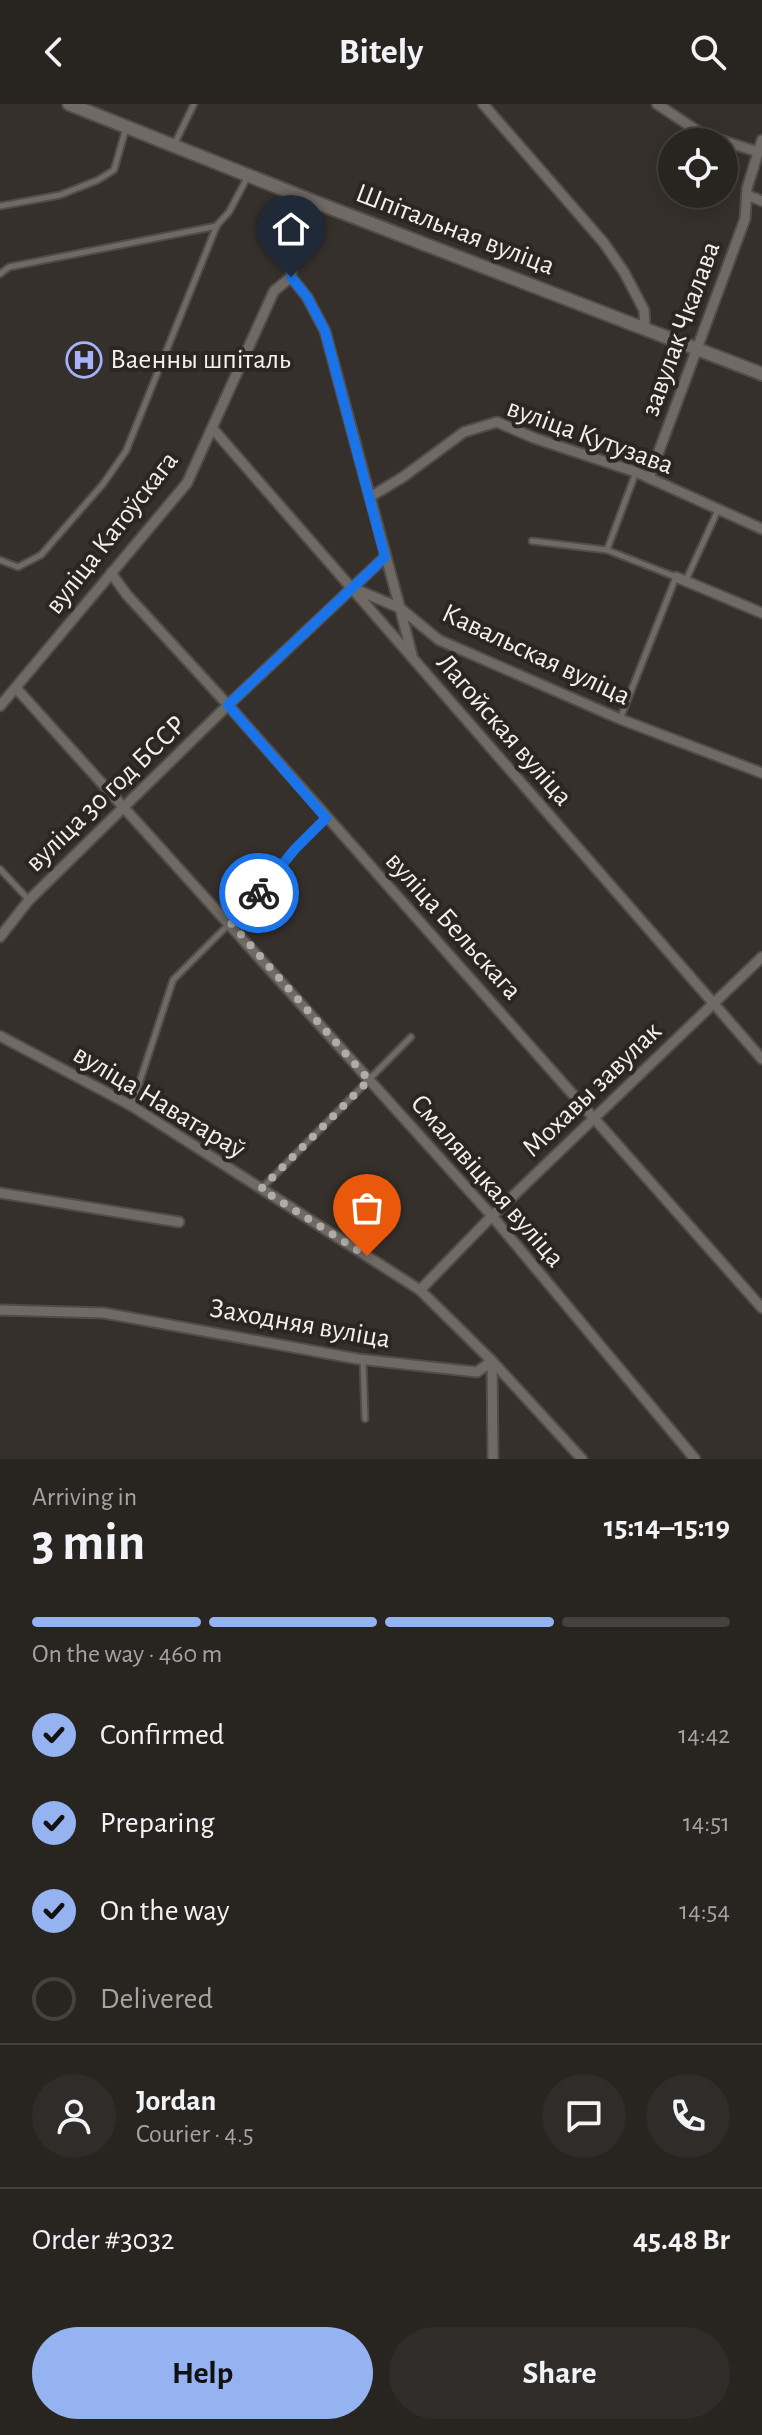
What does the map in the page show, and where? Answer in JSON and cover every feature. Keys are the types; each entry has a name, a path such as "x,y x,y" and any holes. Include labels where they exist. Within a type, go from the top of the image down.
{"main road":[{"name":"Шпітальная вуліца","path":"69,104 762,374"}],"street":[{"path":"483,104 604,243 644,310 645,327"},
{"path":"657,104 702,134 758,152 762,140"},
{"name":"завулак Чкалава","path":"649,478 745,219 747,195 758,152"},
{"path":"747,195 762,201"},
{"name":"вуліца Катоўскага","path":"0,706 187,483 274,291 291,277 293,254 315,202"},
{"name":"Кавальская вуліца","path":"291,277 307,297 325,331 400,608 439,640 620,719 762,773"},
{"name":"вуліца Кутузава","path":"370,497 464,432 497,422 534,438 636,472 762,529"},
{"name":"Лагойская вуліца","path":"213,429 762,1059"},
{"name":"вуліца 30 год БССР","path":"0,937 29,900 385,557"},
{"name":"вуліца Бельскага","path":"111,573 127,595 762,1308"},
{"path":"681,578 762,613"},
{"path":"352,588 400,608 414,660"},
{"name":"Смалявіцкая вуліца","path":"16,688 492,1216 695,1459"},
{"name":"Мохавы завулак","path":"420,1290 492,1216 762,957"},
{"name":"вуліца Наватараў","path":"0,1036 132,1106 420,1290 492,1361 582,1459"},
{"path":"0,1193 179,1222"},
{"name":"Заходняя вуліца","path":"0,1310 104,1313 363,1359 477,1372 492,1361"},
{"path":"492,1361 493,1459"}],"lane":[{"path":"173,146 194,104"},
{"path":"0,206 60,195 114,170 126,127"},
{"path":"0,560 18,567 41,555 103,484 126,451 217,225 229,212 248,175"},
{"path":"0,274 9,267 217,225"},
{"path":"607,550 636,472"},
{"path":"620,719 681,578 718,509"},
{"path":"532,541 607,550 681,578"},
{"path":"132,1106 173,980 265,888 295,849 326,818"},
{"path":"0,869 29,900"},
{"path":"261,1189 411,1037"},
{"path":"363,1359 365,1419"}],"way so far":[{"path":"259,893 230,922 369,1080 261,1189 367,1256"}],"place":[{"name":"Ваенны шпіталь","path":"84,360"}],"route":[{"path":"259,893 295,849 326,818 228,705 385,557 325,331 307,297 291,277"}]}
